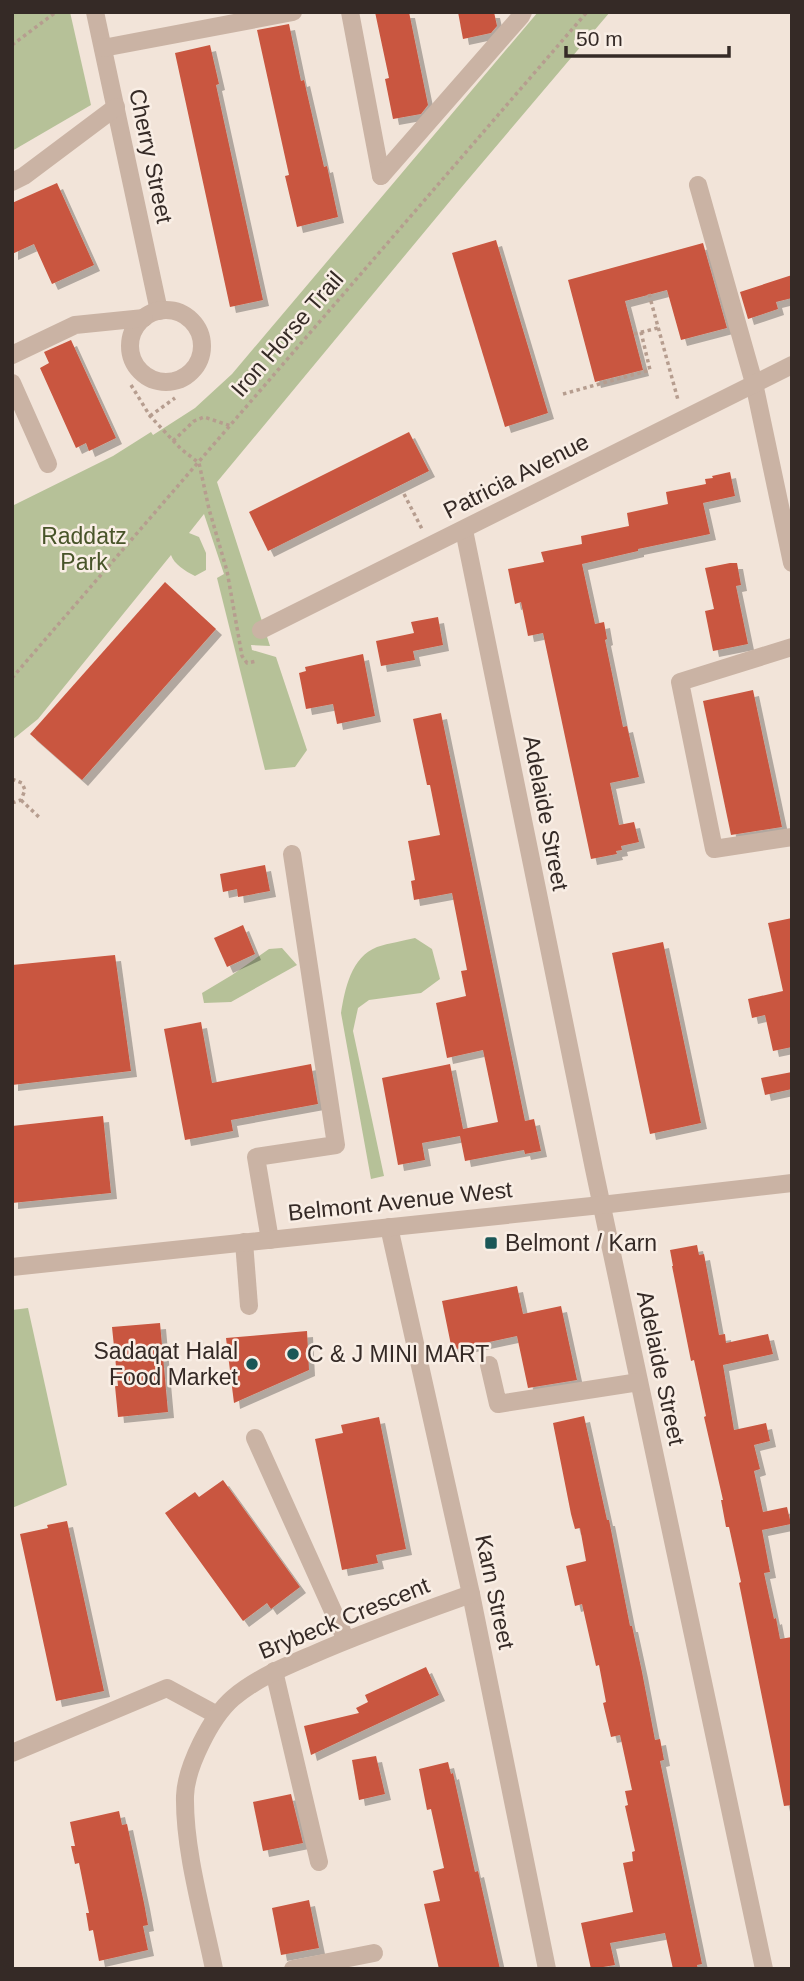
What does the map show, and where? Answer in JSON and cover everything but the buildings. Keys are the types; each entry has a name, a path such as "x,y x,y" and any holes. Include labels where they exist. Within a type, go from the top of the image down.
{"street":[{"name":"Cherry Street","path":"12,355 75,325 152,314 116,107 95,12"},
{"path":"103,48 293,12"},
{"path":"349,12 381,176 523,12"},
{"path":"12,182 24,176 116,107"},
{"path":"698,186 754,383 792,563"},
{"name":"Patricia Avenue","path":"261,630 792,365"},
{"path":"12,383 48,464"},
{"name":"Adelaide Street","path":"464,530 601,1205 764,1969"},
{"path":"792,647 680,682 714,849 792,837"},
{"path":"270,1240 256,1157 336,1145 292,854"},
{"name":"Belmont Avenue West","path":"12,1267 792,1183"},
{"name":"Karn Street","path":"388,1227 471,1594 547,1969"},
{"path":"244,1242 249,1306"},
{"path":"489,1365 498,1404 639,1382"},
{"path":"255,1438 346,1640"},
{"name":"Brybeck Crescent","path":"214,1969 187,1836 185,1793 197,1749 217,1715 232,1699 274,1671 346,1640 471,1594"},
{"path":"274,1671 320,1862"},
{"path":"12,1753 167,1688 217,1715"},
{"path":"293,1969 374,1952"}],"path":[{"path":"12,45 56,12"},
{"name":"Iron Horse Trail","path":"12,678 587,12"},
{"path":"649,294 678,402"},
{"path":"634,334 658,328"},
{"path":"563,394 650,370 641,332"},
{"path":"131,385 150,416 199,464 226,571 242,656 247,663 257,661"},
{"path":"150,416 175,398"},
{"path":"173,440 194,421 204,417 231,426"},
{"path":"404,494 422,529"},
{"path":"12,779 19,780 25,793 21,800 12,803"},
{"path":"21,800 41,819"}],"green space":[{"path":"12,12 70,12 91,105 12,151"},
{"name":"Raddatz Park","path":"538,12 610,12 217,482 270,646 251,645 252,650 276,657 307,750 295,767 265,770 217,578 224,574 204,514 189,533 199,537 206,553 206,570 195,576 180,567 171,555 38,719 12,740 12,506 113,456 151,432 153,435 195,408 232,374"},
{"path":"415,938 432,949 440,979 421,993 369,1000 358,1008 353,1031 384,1176 371,1179 341,1013 347,984 361,958 377,947"},
{"path":"282,948 297,965 231,1002 204,1003 202,993 269,949"},
{"path":"28,1308 67,1485 12,1508 12,1310"}],"place":[{"name":"Belmont / Karn","path":"491,1243"},
{"name":"C & J MINI MART","path":"293,1354"},
{"name":"Sadaqat Halal Food Market","path":"252,1364"}]}
